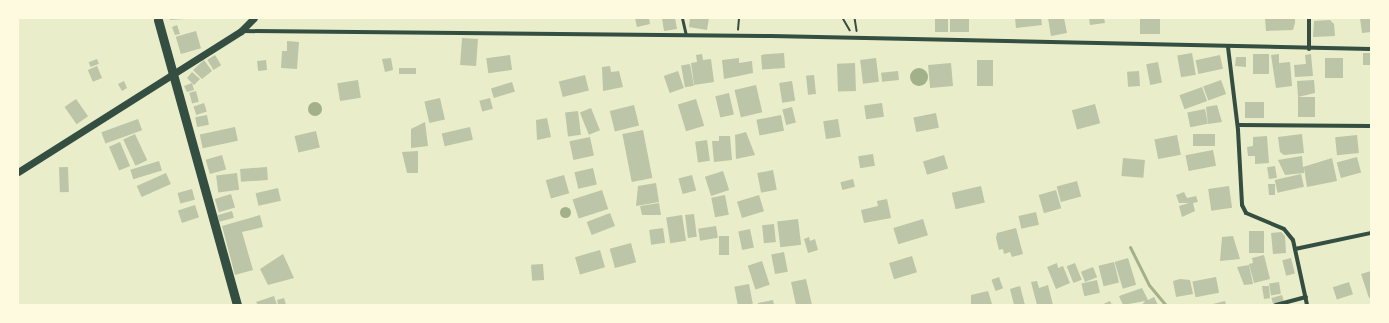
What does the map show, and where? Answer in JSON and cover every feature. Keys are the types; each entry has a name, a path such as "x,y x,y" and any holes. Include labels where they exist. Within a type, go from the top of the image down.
{"main road":[{"path":"156,19 174,74 237,305"}],"street":[{"path":"18,172 241,31 254,18"},
{"path":"1309,18 1309,49"},
{"path":"241,31 686,35 1228,48 1371,49"},
{"path":"1228,48 1238,125 1246,212 1284,230 1295,249 1307,305"},
{"path":"1238,125 1371,126"},
{"path":"1295,249 1371,233"},
{"path":"1276,305 1306,297"}],"lane":[{"path":"682,18 686,35"}],"path":[{"path":"738,36 739,18"},
{"path":"843,18 851,31 857,31"},
{"path":"855,18 858,39"}],"shaded area":[{"path":"915,68 923,68 928,73 926,84 923,86 915,86 910,81 910,73"},
{"path":"315,102 320,104 322,109 320,114 315,116 310,114 308,109 310,104"},
{"path":"563,207 567,207 569,208 569,216 563,217 560,214 560,210"}],"building":[{"path":"169,18 185,18 186,19 170,20"},
{"path":"635,18 649,18 650,24 637,27"},
{"path":"662,18 675,18 677,29 664,31"},
{"path":"690,18 709,18 707,30 689,27"},
{"path":"935,18 948,18 948,32 935,32"},
{"path":"950,18 969,18 969,32 950,32"},
{"path":"1015,18 1041,18 1042,25 1016,28"},
{"path":"1048,18 1064,18 1067,33 1051,36"},
{"path":"1089,18 1104,18 1105,23 1090,25"},
{"path":"1140,18 1160,18 1160,34 1140,34"},
{"path":"1265,18 1295,18 1293,30 1266,31"},
{"path":"1360,18 1371,18 1371,32 1362,33"},
{"path":"1330,20 1334,24 1335,36 1313,37 1314,21"},
{"path":"177,25 180,34 175,35 172,27"},
{"path":"196,31 201,48 181,54 176,37"},
{"path":"462,38 478,39 476,66 460,65"},
{"path":"287,41 299,42 297,69 281,68 282,51 287,51"},
{"path":"784,53 785,68 762,70 761,55"},
{"path":"1192,53 1196,75 1181,77 1177,56"},
{"path":"1363,53 1371,53 1371,65 1363,65"},
{"path":"702,54 703,60 711,59 714,82 694,85 691,63 697,62 696,55"},
{"path":"1253,54 1269,54 1269,74 1253,74"},
{"path":"1279,54 1279,63 1290,62 1292,86 1276,88 1271,55"},
{"path":"1311,54 1313,76 1295,77 1294,65 1306,64 1305,55"},
{"path":"215,55 221,65 213,70 207,60"},
{"path":"510,55 512,70 488,73 486,58"},
{"path":"1220,55 1223,69 1198,74 1196,60"},
{"path":"1236,57 1246,57 1246,67 1235,66"},
{"path":"391,58 393,70 385,72 382,59"},
{"path":"739,58 739,63 752,61 753,73 724,79 722,60"},
{"path":"876,58 879,82 863,84 860,60"},
{"path":"1325,58 1343,58 1343,78 1325,78"},
{"path":"97,59 99,64 91,67 89,62"},
{"path":"204,60 212,71 202,79 193,70"},
{"path":"266,60 267,70 258,71 257,61"},
{"path":"977,60 993,60 993,86 977,86"},
{"path":"1158,62 1162,83 1150,85 1146,64"},
{"path":"855,63 856,91 838,92 837,64"},
{"path":"951,63 953,86 930,88 928,65"},
{"path":"690,64 694,86 685,87 681,66"},
{"path":"97,66 102,78 93,82 88,70"},
{"path":"610,66 611,72 619,71 623,87 603,91 602,67"},
{"path":"399,68 416,68 416,74 399,74"},
{"path":"678,71 684,88 670,93 664,76"},
{"path":"898,71 899,80 882,82 881,73"},
{"path":"1139,71 1140,86 1128,87 1127,72"},
{"path":"192,72 200,79 194,85 187,78"},
{"path":"585,75 589,91 563,97 559,82"},
{"path":"814,75 816,94 808,95 806,76"},
{"path":"358,80 361,98 340,101 337,83"},
{"path":"1221,80 1226,94 1208,101 1203,86"},
{"path":"1314,80 1315,93 1298,97 1297,81"},
{"path":"124,81 127,88 122,91 118,84"},
{"path":"792,81 795,101 782,103 779,83"},
{"path":"512,82 515,92 494,98 491,88"},
{"path":"192,83 194,90 187,92 184,86"},
{"path":"756,85 762,112 741,117 735,90"},
{"path":"1202,87 1207,101 1185,109 1179,95"},
{"path":"196,91 199,102 192,103 189,93"},
{"path":"729,93 734,114 720,118 715,96"},
{"path":"1298,97 1315,97 1315,117 1298,117"},
{"path":"440,98 445,119 429,123 424,102"},
{"path":"490,98 493,109 482,111 479,101"},
{"path":"76,99 88,116 77,124 65,107"},
{"path":"696,99 704,126 686,131 678,105"},
{"path":"1245,102 1264,102 1264,118 1245,118"},
{"path":"204,103 207,112 196,115 194,106"},
{"path":"882,103 884,117 866,119 864,106"},
{"path":"1095,104 1100,123 1077,130 1072,110"},
{"path":"634,105 639,125 615,131 610,111"},
{"path":"1217,105 1222,122 1208,124 1206,107"},
{"path":"792,107 796,123 786,125 782,109"},
{"path":"591,108 600,130 589,135 580,112"},
{"path":"1205,109 1208,124 1190,127 1187,112"},
{"path":"578,111 581,135 568,136 565,113"},
{"path":"936,113 939,128 916,132 913,117"},
{"path":"207,115 209,125 197,127 195,117"},
{"path":"781,115 784,131 760,135 756,120"},
{"path":"547,118 551,137 537,140 536,120"},
{"path":"138,119 142,130 105,144 101,132"},
{"path":"838,119 841,137 826,139 823,121"},
{"path":"425,122 428,146 411,148 411,129"},
{"path":"235,127 238,141 203,148 200,134"},
{"path":"470,127 473,140 445,146 442,134"},
{"path":"643,130 652,178 632,182 622,134"},
{"path":"316,131 320,148 298,153 295,136"},
{"path":"746,132 755,155 736,159 735,135"},
{"path":"135,134 147,160 135,166 123,139"},
{"path":"1193,134 1215,134 1215,146 1193,146"},
{"path":"1302,134 1304,153 1284,155 1280,152 1278,137"},
{"path":"1177,135 1181,155 1158,159 1154,139"},
{"path":"1357,135 1359,153 1337,155 1335,137"},
{"path":"719,136 730,136 732,160 714,162 712,141 719,141"},
{"path":"1267,136 1269,163 1255,164 1255,156 1248,156 1247,147 1253,146 1253,137"},
{"path":"590,137 594,156 573,160 569,141"},
{"path":"707,140 710,161 698,162 695,142"},
{"path":"120,142 130,166 119,171 109,147"},
{"path":"1213,150 1216,166 1189,171 1186,155"},
{"path":"418,151 418,173 407,173 402,152"},
{"path":"873,154 875,166 860,168 858,156"},
{"path":"222,155 226,169 210,174 206,160"},
{"path":"944,155 948,168 927,175 923,161"},
{"path":"1302,156 1303,167 1332,158 1337,181 1307,187 1304,168 1304,173 1285,175 1278,160"},
{"path":"1357,157 1361,172 1341,178 1337,162"},
{"path":"1123,158 1145,160 1143,178 1121,176"},
{"path":"159,161 162,171 133,179 130,170"},
{"path":"1275,166 1277,178 1269,179 1267,167"},
{"path":"59,167 68,167 69,192 60,192"},
{"path":"267,167 268,180 241,182 240,169"},
{"path":"593,168 597,185 578,189 574,172"},
{"path":"773,170 777,190 761,193 757,173"},
{"path":"723,171 729,190 711,196 705,177"},
{"path":"166,173 171,184 142,197 137,186"},
{"path":"237,173 239,190 218,192 216,176"},
{"path":"1301,174 1304,187 1278,193 1275,180"},
{"path":"564,175 569,193 551,199 546,180"},
{"path":"692,175 696,190 683,194 678,179"},
{"path":"853,179 855,187 842,190 840,182"},
{"path":"1077,181 1081,196 1061,202 1057,186"},
{"path":"656,183 659,202 636,206 638,186"},
{"path":"1268,184 1275,184 1275,195 1269,195"},
{"path":"981,186 985,203 956,209 952,193"},
{"path":"1229,186 1232,208 1211,211 1208,189"},
{"path":"278,188 281,201 259,206 256,193"},
{"path":"192,189 195,200 180,204 178,193"},
{"path":"602,190 608,209 579,219 573,200"},
{"path":"1056,190 1061,208 1044,213 1039,195"},
{"path":"1184,192 1187,198 1196,196 1198,202 1193,203 1195,211 1182,217 1179,206 1189,203 1179,203 1176,195"},
{"path":"231,194 235,207 219,212 215,199"},
{"path":"725,195 729,215 715,217 711,198"},
{"path":"759,195 764,211 742,218 737,202"},
{"path":"887,199 891,218 864,223 861,210 878,206 877,201"},
{"path":"659,203 661,215 642,215 640,206"},
{"path":"195,205 199,217 182,223 178,211"},
{"path":"232,211 234,218 220,222 218,215"},
{"path":"1036,212 1039,225 1021,229 1018,216"},
{"path":"610,213 615,226 592,235 587,222"},
{"path":"694,214 697,237 688,238 685,215"},
{"path":"260,215 263,227 242,232 253,270 235,275 222,226"},
{"path":"682,215 686,241 670,243 666,218"},
{"path":"798,219 801,245 780,247 777,222"},
{"path":"923,219 928,235 898,244 893,228"},
{"path":"774,224 776,242 764,243 762,225"},
{"path":"716,226 718,238 700,241 698,229"},
{"path":"663,228 665,243 651,245 649,230"},
{"path":"1016,228 1023,254 1012,257 1010,252 1004,254 1003,249 999,250 996,238 997,233"},
{"path":"750,229 754,248 742,250 738,231"},
{"path":"1249,231 1264,231 1264,253 1249,253"},
{"path":"1281,232 1285,236 1286,253 1273,254 1271,233"},
{"path":"719,236 729,236 729,255 719,255"},
{"path":"1233,236 1240,259 1220,261 1222,237"},
{"path":"809,237 810,241 815,239 818,250 808,253 804,239"},
{"path":"631,243 636,262 615,268 610,249"},
{"path":"600,250 605,267 580,274 575,257"},
{"path":"784,252 788,272 775,274 771,254"},
{"path":"283,254 294,278 268,285 260,269"},
{"path":"1264,255 1270,279 1254,283 1249,264 1253,263 1252,258"},
{"path":"912,256 917,272 894,279 889,263"},
{"path":"1128,258 1136,285 1123,289 1115,262"},
{"path":"1291,258 1295,274 1286,276 1282,260"},
{"path":"762,261 770,285 755,289 748,266"},
{"path":"1114,262 1119,282 1104,286 1098,266"},
{"path":"1057,263 1058,268 1063,266 1070,283 1056,289 1047,267"},
{"path":"1075,263 1082,280 1073,283 1067,266"},
{"path":"543,264 544,280 532,281 531,265"},
{"path":"1249,265 1253,284 1244,285 1237,267"},
{"path":"1093,267 1097,277 1085,282 1081,272"},
{"path":"1371,271 1371,298 1369,298 1361,274"},
{"path":"999,277 1003,288 996,291 991,280"},
{"path":"1216,277 1219,293 1195,297 1192,282"},
{"path":"806,279 812,305 796,305 791,282"},
{"path":"1180,279 1190,280 1193,294 1176,297 1173,281"},
{"path":"1097,280 1100,293 1084,296 1081,284"},
{"path":"1037,281 1039,288 1048,285 1053,305 1037,305 1031,282"},
{"path":"1279,282 1281,294 1271,295 1269,284"},
{"path":"1349,282 1353,294 1337,300 1333,287"},
{"path":"749,284 753,304 738,305 734,287"},
{"path":"1020,286 1025,305 1014,305 1010,289"},
{"path":"1262,286 1269,286 1270,298 1264,299"},
{"path":"1142,288 1148,300 1154,297 1158,305 1142,305 1145,301 1123,305 1119,296"},
{"path":"988,291 992,304 971,305 971,295"},
{"path":"1282,295 1284,302 1273,305 1271,298"},
{"path":"274,296 277,305 258,305 256,302"},
{"path":"284,298 286,305 278,305 277,300"},
{"path":"773,300 774,305 758,305 758,303"},
{"path":"1110,301 1112,305 1101,305"},
{"path":"1225,301 1226,305 1213,305 1213,304"}],"waterway":[{"path":"1130,247 1149,285 1166,305"}]}
